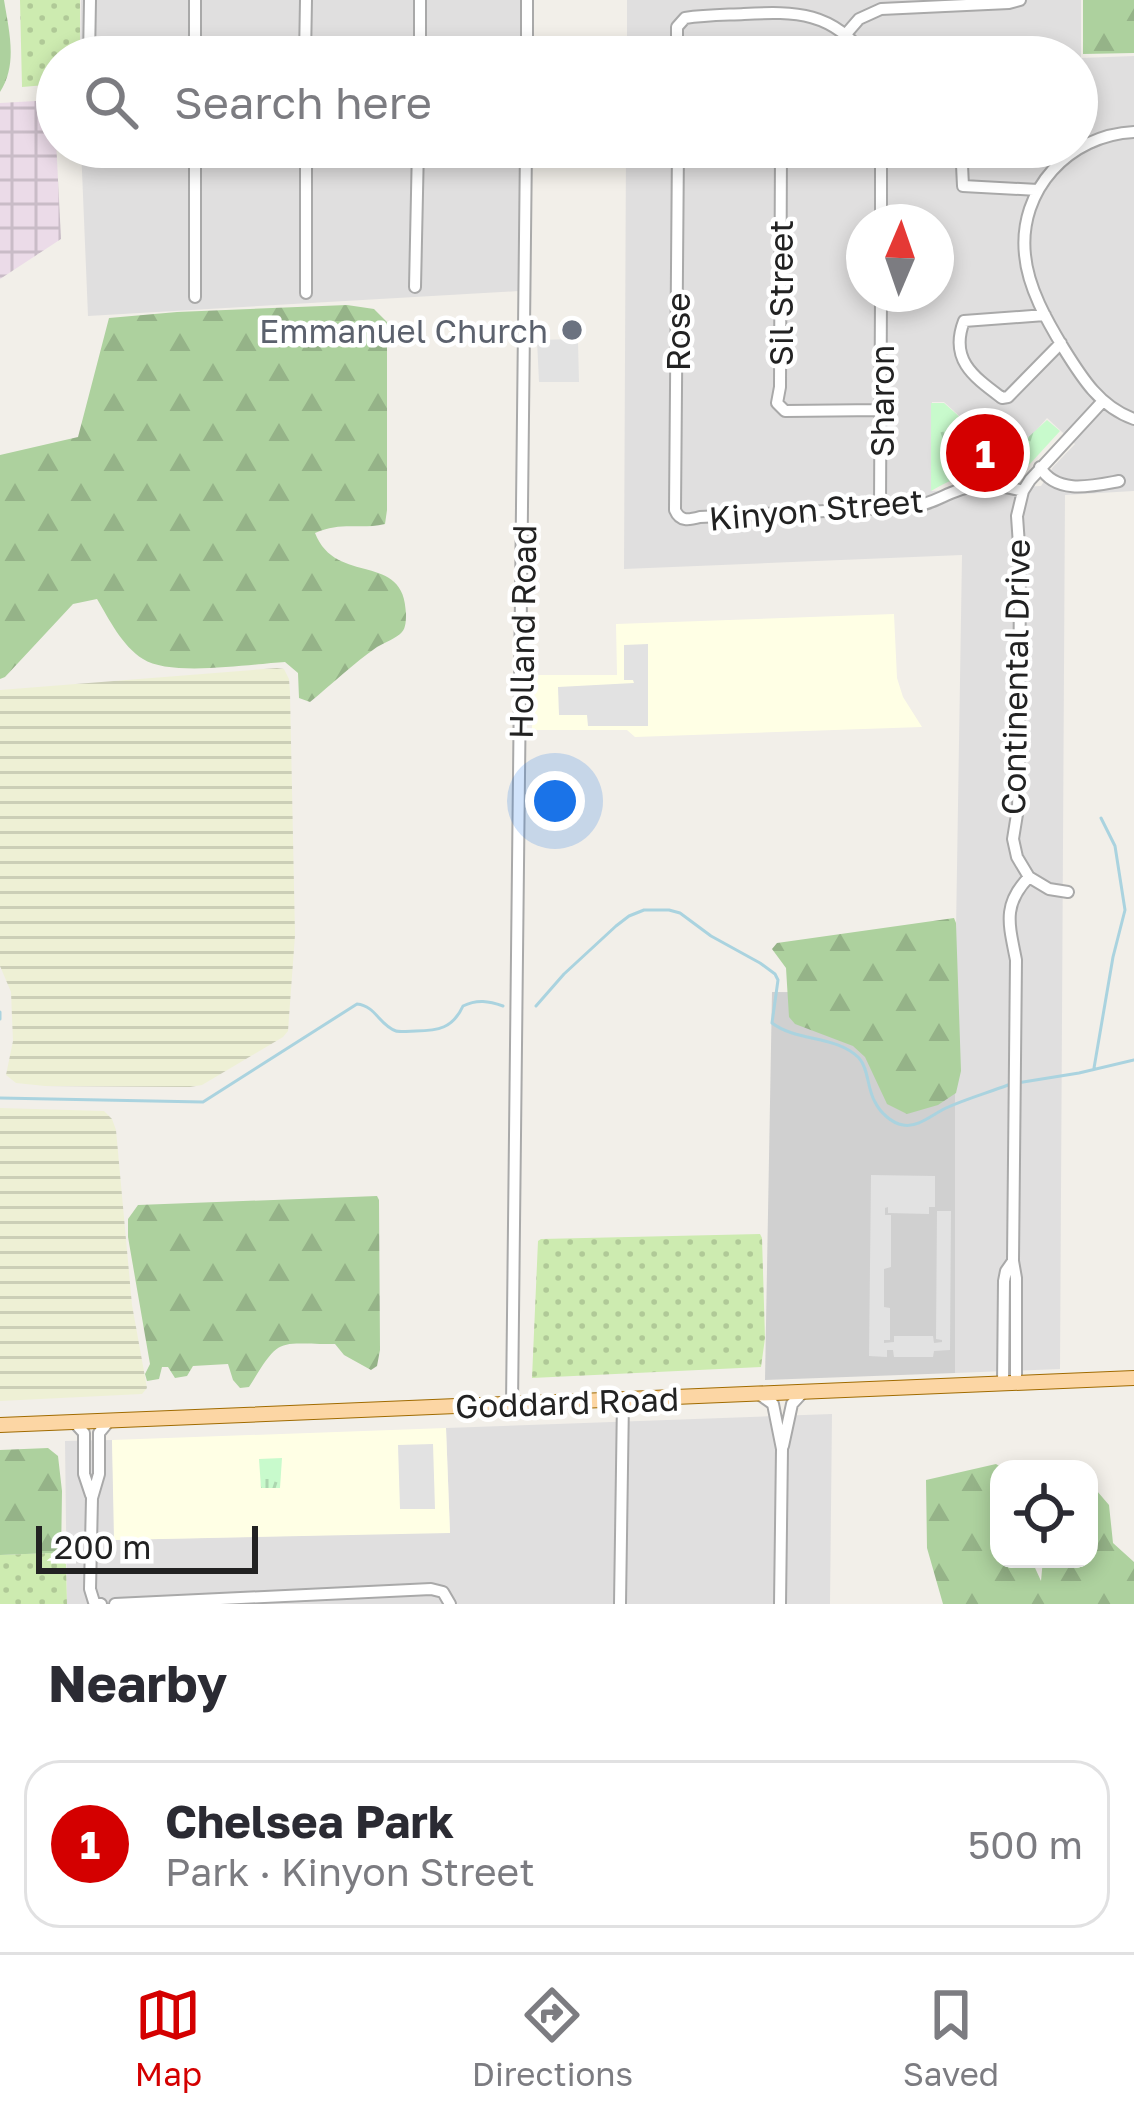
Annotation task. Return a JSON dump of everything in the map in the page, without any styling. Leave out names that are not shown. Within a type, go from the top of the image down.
[{"type":"main road","name":"Goddard Road","points":[[0,1425],[1134,1378]]},
{"type":"street","points":[[89,36],[90,0]]},
{"type":"street","points":[[195,0],[195,36]]},
{"type":"street","points":[[305,0],[305,36]]},
{"type":"street","points":[[420,0],[420,36]]},
{"type":"street","points":[[527,0],[527,36]]},
{"type":"street","points":[[677,36],[677,27],[686,18],[809,15],[846,34],[859,20],[881,9],[1020,0]]},
{"type":"street","points":[[1098,139],[1134,132]]},
{"type":"street","points":[[195,168],[195,297]]},
{"type":"street","points":[[306,168],[306,293]]},
{"type":"street","points":[[415,287],[418,168]]},
{"type":"street","name":"Holland Road","points":[[512,1405],[526,168]]},
{"type":"street","name":"Rose","points":[[678,168],[678,516]]},
{"type":"street","name":"Sil Street","points":[[782,168],[777,404],[785,411],[880,410]]},
{"type":"street","points":[[881,168],[881,204]]},
{"type":"street","points":[[962,168],[963,186],[1038,190]]},
{"type":"street","points":[[1055,168],[1038,190],[1025,229],[1032,281],[1045,315],[1085,381],[1114,410],[1134,419]]},
{"type":"street","name":"Sharon","points":[[880,508],[881,312]]},
{"type":"street","points":[[1045,315],[964,321],[960,332],[964,366],[1008,398],[1060,343]]},
{"type":"street","name":"Continental Drive","points":[[1029,877],[1013,839],[1019,745],[1017,516],[1023,491],[1040,467],[1103,400]]},
{"type":"street","points":[[1040,467],[1056,484],[1084,488],[1120,481]]},
{"type":"street","name":"Kinyon Street","points":[[678,516],[688,520],[920,506],[977,485],[1023,491]]},
{"type":"street","points":[[1010,1383],[1016,1278],[1016,960],[1009,913],[1014,895],[1029,877],[1049,889],[1068,892]]},
{"type":"street","points":[[780,1604],[782,1449],[792,1404],[803,1392]]},
{"type":"street","points":[[759,1394],[772,1405],[782,1449]]},
{"type":"street","points":[[620,1604],[623,1400]]},
{"type":"street","points":[[98,1603],[90,1589],[92,1498],[99,1474],[99,1432],[110,1421]]},
{"type":"street","points":[[74,1422],[83,1433],[84,1474],[92,1498]]},
{"type":"street","points":[[115,1604],[315,1599],[431,1589],[442,1592],[450,1604]]},
{"type":"shaded area","points":[[81,0],[521,0],[521,36],[80,36]]},
{"type":"shaded area","points":[[627,0],[1081,0],[1081,36],[627,36]]},
{"type":"shaded area","points":[[1134,56],[1134,491],[1065,495],[1060,1369],[955,1373],[962,555],[624,569],[626,168],[1098,168],[1098,57]],"holes":[[[932,402],[944,402],[989,443],[1028,440],[1047,418],[1075,444],[1041,486],[931,491]]]},
{"type":"shaded area","points":[[36,101],[36,168],[57,168],[61,239],[0,279],[0,103]]},
{"type":"shaded area","points":[[82,168],[520,168],[519,291],[88,316]]},
{"type":"shaded area","points":[[537,340],[578,342],[579,382],[539,382]]},
{"type":"shaded area","points":[[894,614],[897,678],[922,727],[635,737],[627,730],[532,730],[533,675],[617,675],[616,624]]},
{"type":"shaded area","points":[[648,644],[648,726],[588,726],[587,715],[559,715],[558,687],[634,683],[624,680],[624,645]]},
{"type":"shaded area","points":[[284,669],[290,692],[295,935],[288,1031],[202,1085],[16,1083],[6,1075],[13,1041],[11,992],[0,966],[0,690]]},
{"type":"shaded area","points":[[772,992],[955,993],[955,1373],[765,1380]]},
{"type":"shaded area","points":[[0,1108],[104,1111],[112,1119],[132,1305],[147,1388],[142,1394],[0,1401]]},
{"type":"shaded area","points":[[871,1175],[935,1176],[935,1207],[929,1207],[929,1214],[888,1213],[885,1208],[885,1215],[891,1215],[891,1267],[884,1269],[890,1340],[884,1343],[894,1342],[894,1336],[933,1336],[934,1343],[942,1342],[936,1339],[937,1211],[951,1211],[950,1350],[934,1351],[933,1357],[894,1357],[893,1350],[887,1350],[887,1357],[869,1356]]},
{"type":"shaded area","points":[[832,1414],[830,1604],[67,1604],[65,1441],[112,1440],[115,1540],[450,1532],[446,1428]]},
{"type":"shaded area","points":[[446,1428],[450,1533],[114,1540],[112,1440]]},
{"type":"shaded area","points":[[433,1444],[435,1509],[400,1509],[398,1445]]},
{"type":"green space","points":[[0,0],[4,0],[11,47],[0,92]]},
{"type":"green space","points":[[20,0],[80,0],[80,36],[36,36],[36,86],[22,87]]},
{"type":"green space","points":[[1083,0],[1134,0],[1134,53],[1098,54],[1098,36],[1083,36]]},
{"type":"green space","points":[[347,305],[374,309],[387,322],[387,510],[385,524],[315,533],[338,559],[394,582],[403,594],[402,632],[368,653],[310,702],[299,698],[298,673],[285,662],[191,668],[143,659],[122,640],[97,599],[73,604],[0,679],[0,455],[78,437],[109,318]]},
{"type":"green space","points":[[931,403],[944,403],[989,443],[1023,442],[1047,420],[1060,431],[1018,477],[973,474],[931,491]]},
{"type":"green space","points":[[954,918],[961,1071],[956,1093],[938,1105],[907,1114],[887,1104],[865,1057],[853,1046],[795,1024],[789,1017],[786,968],[772,949],[777,943]]},
{"type":"green space","points":[[377,1196],[377,1366],[371,1370],[344,1355],[335,1344],[290,1344],[268,1358],[249,1387],[240,1388],[228,1364],[193,1366],[187,1376],[175,1378],[168,1367],[162,1367],[159,1379],[147,1381],[150,1364],[128,1237],[128,1219],[138,1205]]},
{"type":"green space","points":[[760,1234],[765,1338],[761,1367],[532,1378],[541,1239]]},
{"type":"green space","points":[[48,1448],[58,1456],[61,1558],[51,1553],[0,1555],[0,1450]]},
{"type":"green space","points":[[282,1458],[280,1488],[261,1488],[259,1459]]},
{"type":"green space","points":[[990,1465],[990,1568],[1035,1568],[1041,1581],[1042,1568],[1098,1568],[1098,1492],[1109,1505],[1113,1543],[1134,1562],[1134,1604],[943,1604],[927,1548],[926,1480]]},
{"type":"green space","points":[[51,1553],[66,1564],[67,1604],[0,1604],[0,1555]]},
{"type":"waterway","points":[[1094,1068],[1125,910],[1115,846],[1101,818]]},
{"type":"waterway","points":[[536,1006],[629,916],[644,910],[669,910],[775,974],[772,1023],[839,1046],[859,1058],[875,1102],[894,1122],[914,1124],[1008,1085]]},
{"type":"waterway","points":[[0,1098],[203,1102],[357,1004],[400,1031],[444,1027],[473,1002],[503,1006]]},
{"type":"waterway","points":[[0,1012],[0,1019]]},
{"type":"waterway","points":[[1017,1083],[1134,1060]]},
{"type":"place","name":"Emmanuel Church","points":[[572,330]]},
{"type":"place","name":"Chelsea Park","points":[[985,453]]}]
